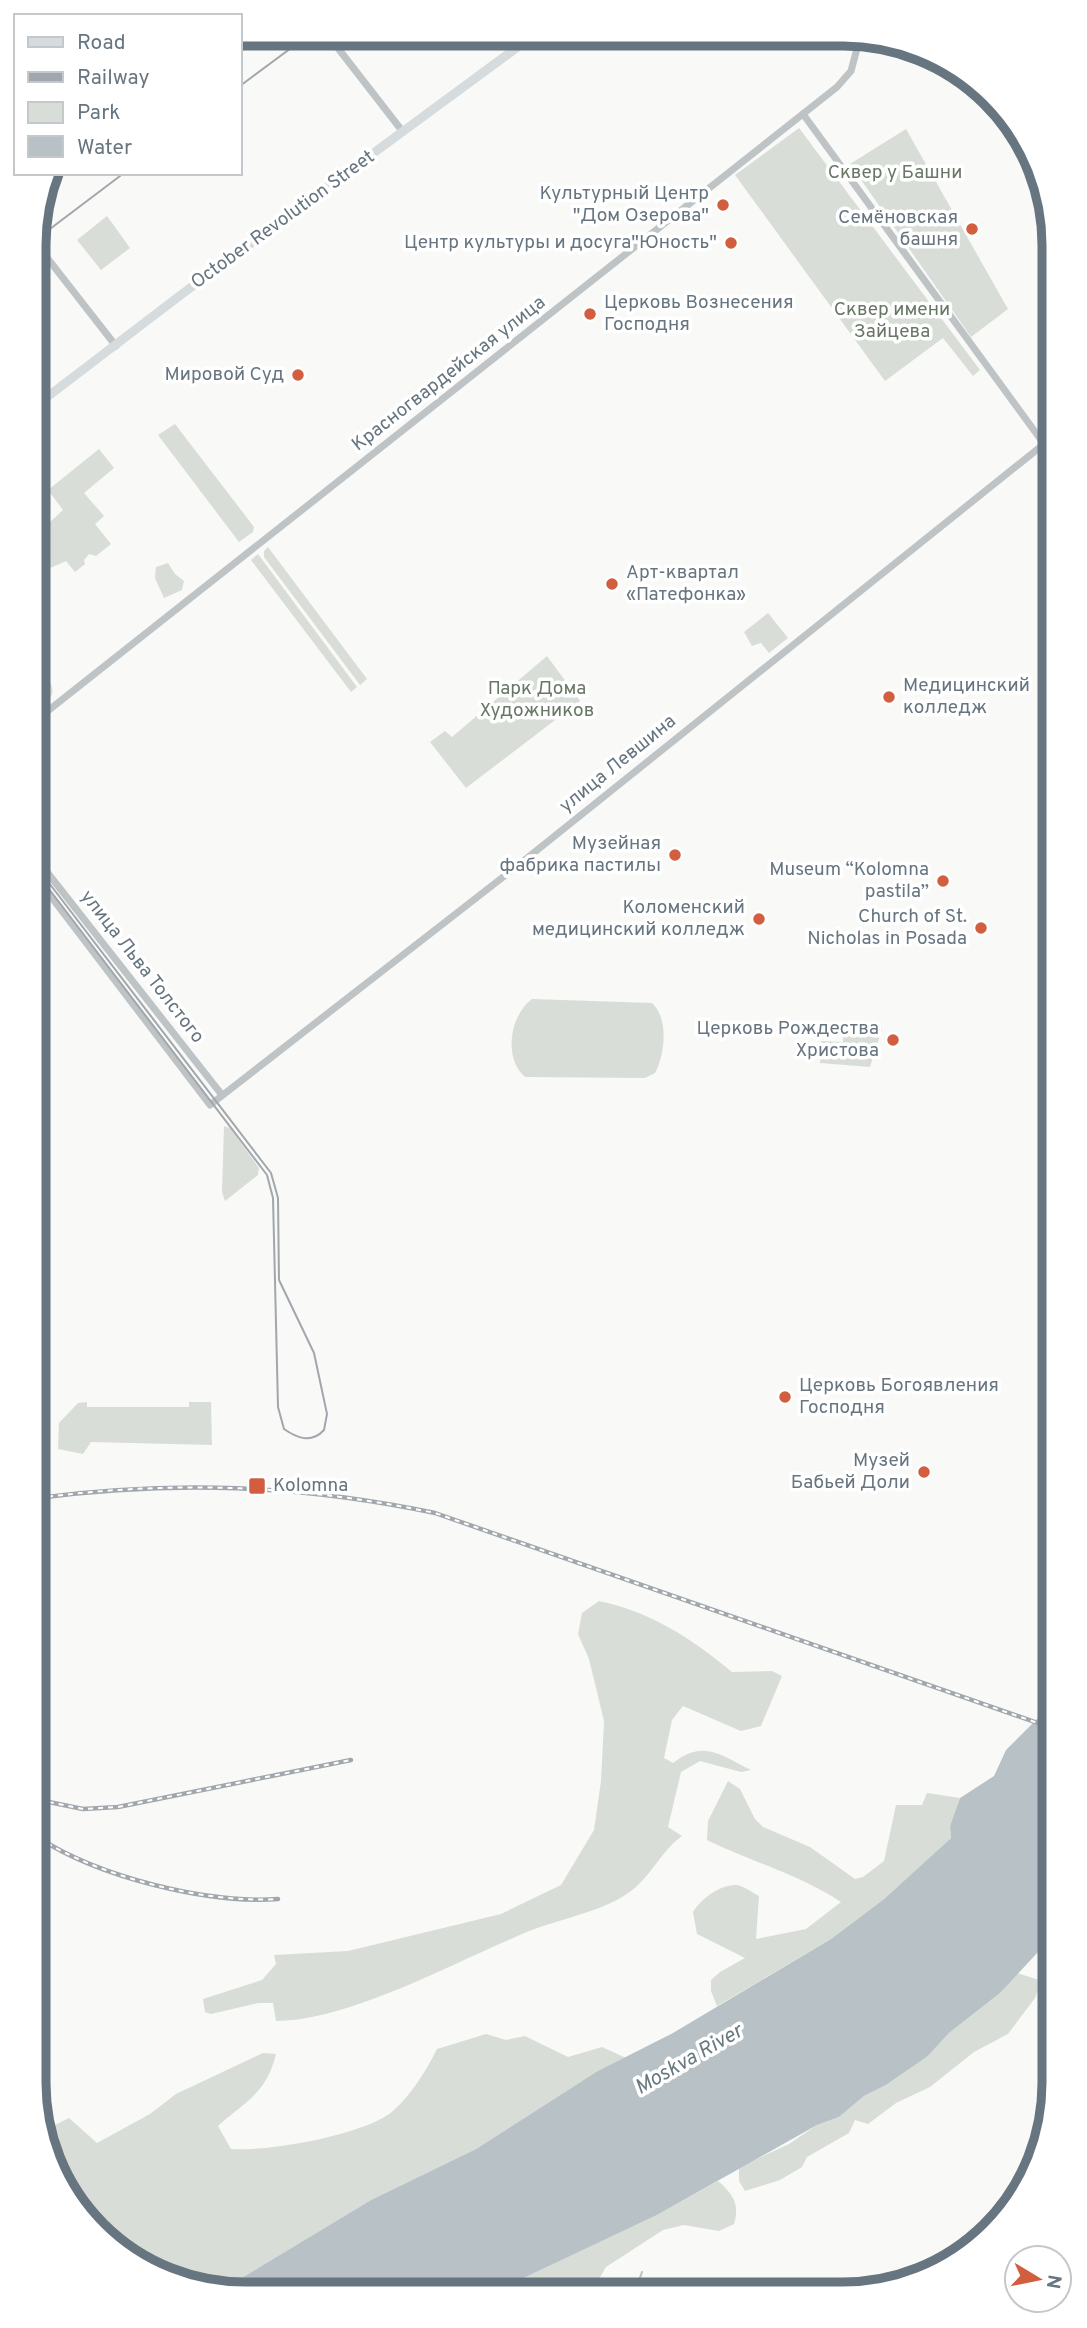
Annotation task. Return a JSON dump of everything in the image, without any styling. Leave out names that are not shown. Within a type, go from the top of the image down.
[{"type":"main road","name":"October Revolution Street","points":[[46,398],[519,46]]},
{"type":"street","points":[[336,46],[402,132]]},
{"type":"street","name":"Красногвардейская улица","points":[[46,713],[837,87],[851,71],[857,47]]},
{"type":"street","name":"улица Левшина","points":[[803,114],[1042,441]]},
{"type":"street","points":[[46,256],[116,346]]},
{"type":"street","name":"улица Левшина","points":[[210,1105],[516,867],[831,611],[1042,446]]},
{"type":"street","name":"улица Льва Толстого","points":[[46,871],[222,1095]]},
{"type":"street","name":"улица Льва Толстого","points":[[46,890],[210,1105]]},
{"type":"green space","name":"Сквер имени Зайцева","points":[[799,128],[980,370],[973,376],[943,338],[885,381],[735,175]]},
{"type":"green space","name":"Сквер у Башни","points":[[906,129],[1008,309],[971,337],[850,164]]},
{"type":"green space","points":[[107,216],[130,248],[101,270],[77,240]]},
{"type":"green space","points":[[175,424],[254,527],[253,532],[239,542],[158,435]]},
{"type":"green space","points":[[99,449],[114,468],[84,493],[104,516],[95,524],[111,544],[96,556],[89,554],[84,560],[85,564],[75,572],[66,561],[48,569],[46,566],[46,526],[63,510],[48,490]]},
{"type":"green space","points":[[268,547],[367,679],[360,685],[264,557],[264,551]]},
{"type":"green space","points":[[258,554],[357,687],[351,692],[251,560]]},
{"type":"green space","points":[[168,563],[184,581],[182,590],[164,598],[155,578],[156,567]]},
{"type":"green space","points":[[768,613],[788,638],[769,653],[761,643],[752,646],[744,632]]},
{"type":"green space","name":"Парк Дома Художников","points":[[547,656],[580,701],[466,788],[430,742],[445,731],[452,737]]},
{"type":"green space","points":[[46,675],[52,688],[46,704]]},
{"type":"green space","points":[[532,999],[652,1003],[661,1018],[664,1037],[655,1073],[645,1078],[525,1077],[514,1059],[512,1037],[519,1015]]},
{"type":"green space","points":[[843,1023],[882,1029],[870,1067],[820,1063],[821,1041],[843,1042]]},
{"type":"green space","points":[[224,1126],[230,1128],[259,1168],[258,1175],[225,1201],[222,1192]]},
{"type":"green space","points":[[87,1402],[87,1407],[189,1407],[189,1402],[211,1402],[212,1445],[91,1442],[83,1454],[58,1449],[59,1423],[78,1403]]},
{"type":"green space","points":[[599,1601],[636,1612],[670,1628],[732,1672],[772,1671],[782,1676],[761,1726],[741,1731],[683,1706],[672,1720],[664,1758],[673,1763],[694,1752],[712,1752],[751,1770],[741,1772],[700,1761],[681,1772],[668,1827],[682,1836],[638,1885],[609,1904],[532,1930],[405,1986],[338,2011],[276,2021],[273,2003],[258,2003],[211,2014],[205,2012],[203,1999],[262,1980],[276,1964],[274,1955],[348,1951],[501,1914],[561,1885],[594,1830],[601,1781],[604,1721],[589,1659],[578,1634],[582,1613]]},
{"type":"green space","points":[[728,1781],[740,1789],[755,1819],[763,1827],[810,1847],[855,1879],[863,1877],[884,1861],[896,1805],[922,1805],[927,1793],[960,1798],[950,1826],[951,1838],[884,1899],[831,1939],[717,2006],[711,1991],[711,1980],[745,1958],[697,1934],[693,1912],[706,1897],[731,1885],[745,1888],[759,1896],[756,1939],[806,1929],[841,1902],[793,1876],[707,1840],[708,1821]]},
{"type":"green space","points":[[1017,1973],[1041,1981],[1035,1998],[1008,2034],[974,2052],[930,2087],[896,2103],[868,2124],[855,2120],[849,2133],[807,2157],[802,2167],[780,2180],[745,2191],[739,2181],[739,2167],[789,2144],[817,2125],[839,2117],[864,2096],[886,2085],[928,2056],[949,2033],[1000,1993]]},
{"type":"green space","points":[[486,2034],[506,2040],[525,2036],[568,2057],[602,2047],[626,2058],[596,2072],[476,2149],[371,2200],[236,2282],[206,2279],[181,2272],[134,2249],[113,2233],[87,2205],[72,2183],[52,2135],[51,2127],[69,2118],[97,2143],[150,2114],[176,2094],[263,2053],[276,2054],[261,2088],[218,2126],[231,2149],[268,2148],[315,2140],[361,2127],[393,2111],[406,2098],[437,2049]]},
{"type":"green space","points":[[718,2181],[728,2190],[736,2205],[734,2224],[719,2231],[684,2225],[663,2230],[606,2267],[599,2279],[592,2282],[515,2282],[657,2215]]},
{"type":"water","name":"Moskva River","points":[[1041,1715],[1041,1949],[1000,1993],[949,2033],[928,2056],[886,2085],[864,2096],[839,2117],[817,2125],[657,2215],[515,2282],[236,2282],[371,2200],[476,2149],[596,2072],[673,2033],[831,1939],[884,1899],[951,1838],[950,1826],[960,1798],[994,1776],[1006,1750]]},
{"type":"waterway","points":[[638,2282],[642,2272]]},
{"type":"tram line","points":[[242,85],[294,46]]},
{"type":"tram line","points":[[46,232],[121,175]]},
{"type":"tram line","points":[[46,879],[271,1173],[278,1198],[279,1280],[314,1353],[327,1414],[324,1430],[314,1437],[299,1437],[284,1429],[278,1407],[273,1198],[267,1175],[46,885]]},
{"type":"railway","points":[[46,1497],[139,1489],[237,1488],[336,1496],[435,1513],[1041,1724]]},
{"type":"railway","points":[[46,1801],[83,1809],[118,1807],[351,1760]]},
{"type":"railway","points":[[46,1842],[92,1865],[154,1885],[219,1897],[278,1899]]},
{"type":"place","name":"Культурный Центр \"Дом Озерова\"","points":[[723,205]]},
{"type":"place","name":"Семёновская башня","points":[[972,229]]},
{"type":"place","name":"Центр культуры и досуга\"Юность\"","points":[[731,243]]},
{"type":"place","name":"Церковь Вознесения Господня","points":[[590,314]]},
{"type":"place","name":"Мировой Суд","points":[[298,375]]},
{"type":"place","name":"Арт-квартал «Патефонка»","points":[[612,584]]},
{"type":"place","name":"Медицинский колледж","points":[[889,697]]},
{"type":"place","name":"Музейная фабрика пастилы","points":[[675,855]]},
{"type":"place","name":"Museum “Kolomna pastila”","points":[[943,881]]},
{"type":"place","name":"Коломенский медицинский колледж","points":[[759,919]]},
{"type":"place","name":"Church of St. Nicholas in Posada","points":[[981,928]]},
{"type":"place","name":"Церковь Рождества Христова","points":[[893,1040]]},
{"type":"place","name":"Церковь Богоявления Господня","points":[[785,1397]]},
{"type":"place","name":"Музей Бабьей Доли","points":[[924,1472]]},
{"type":"place","name":"Kolomna","points":[[257,1486]]}]
